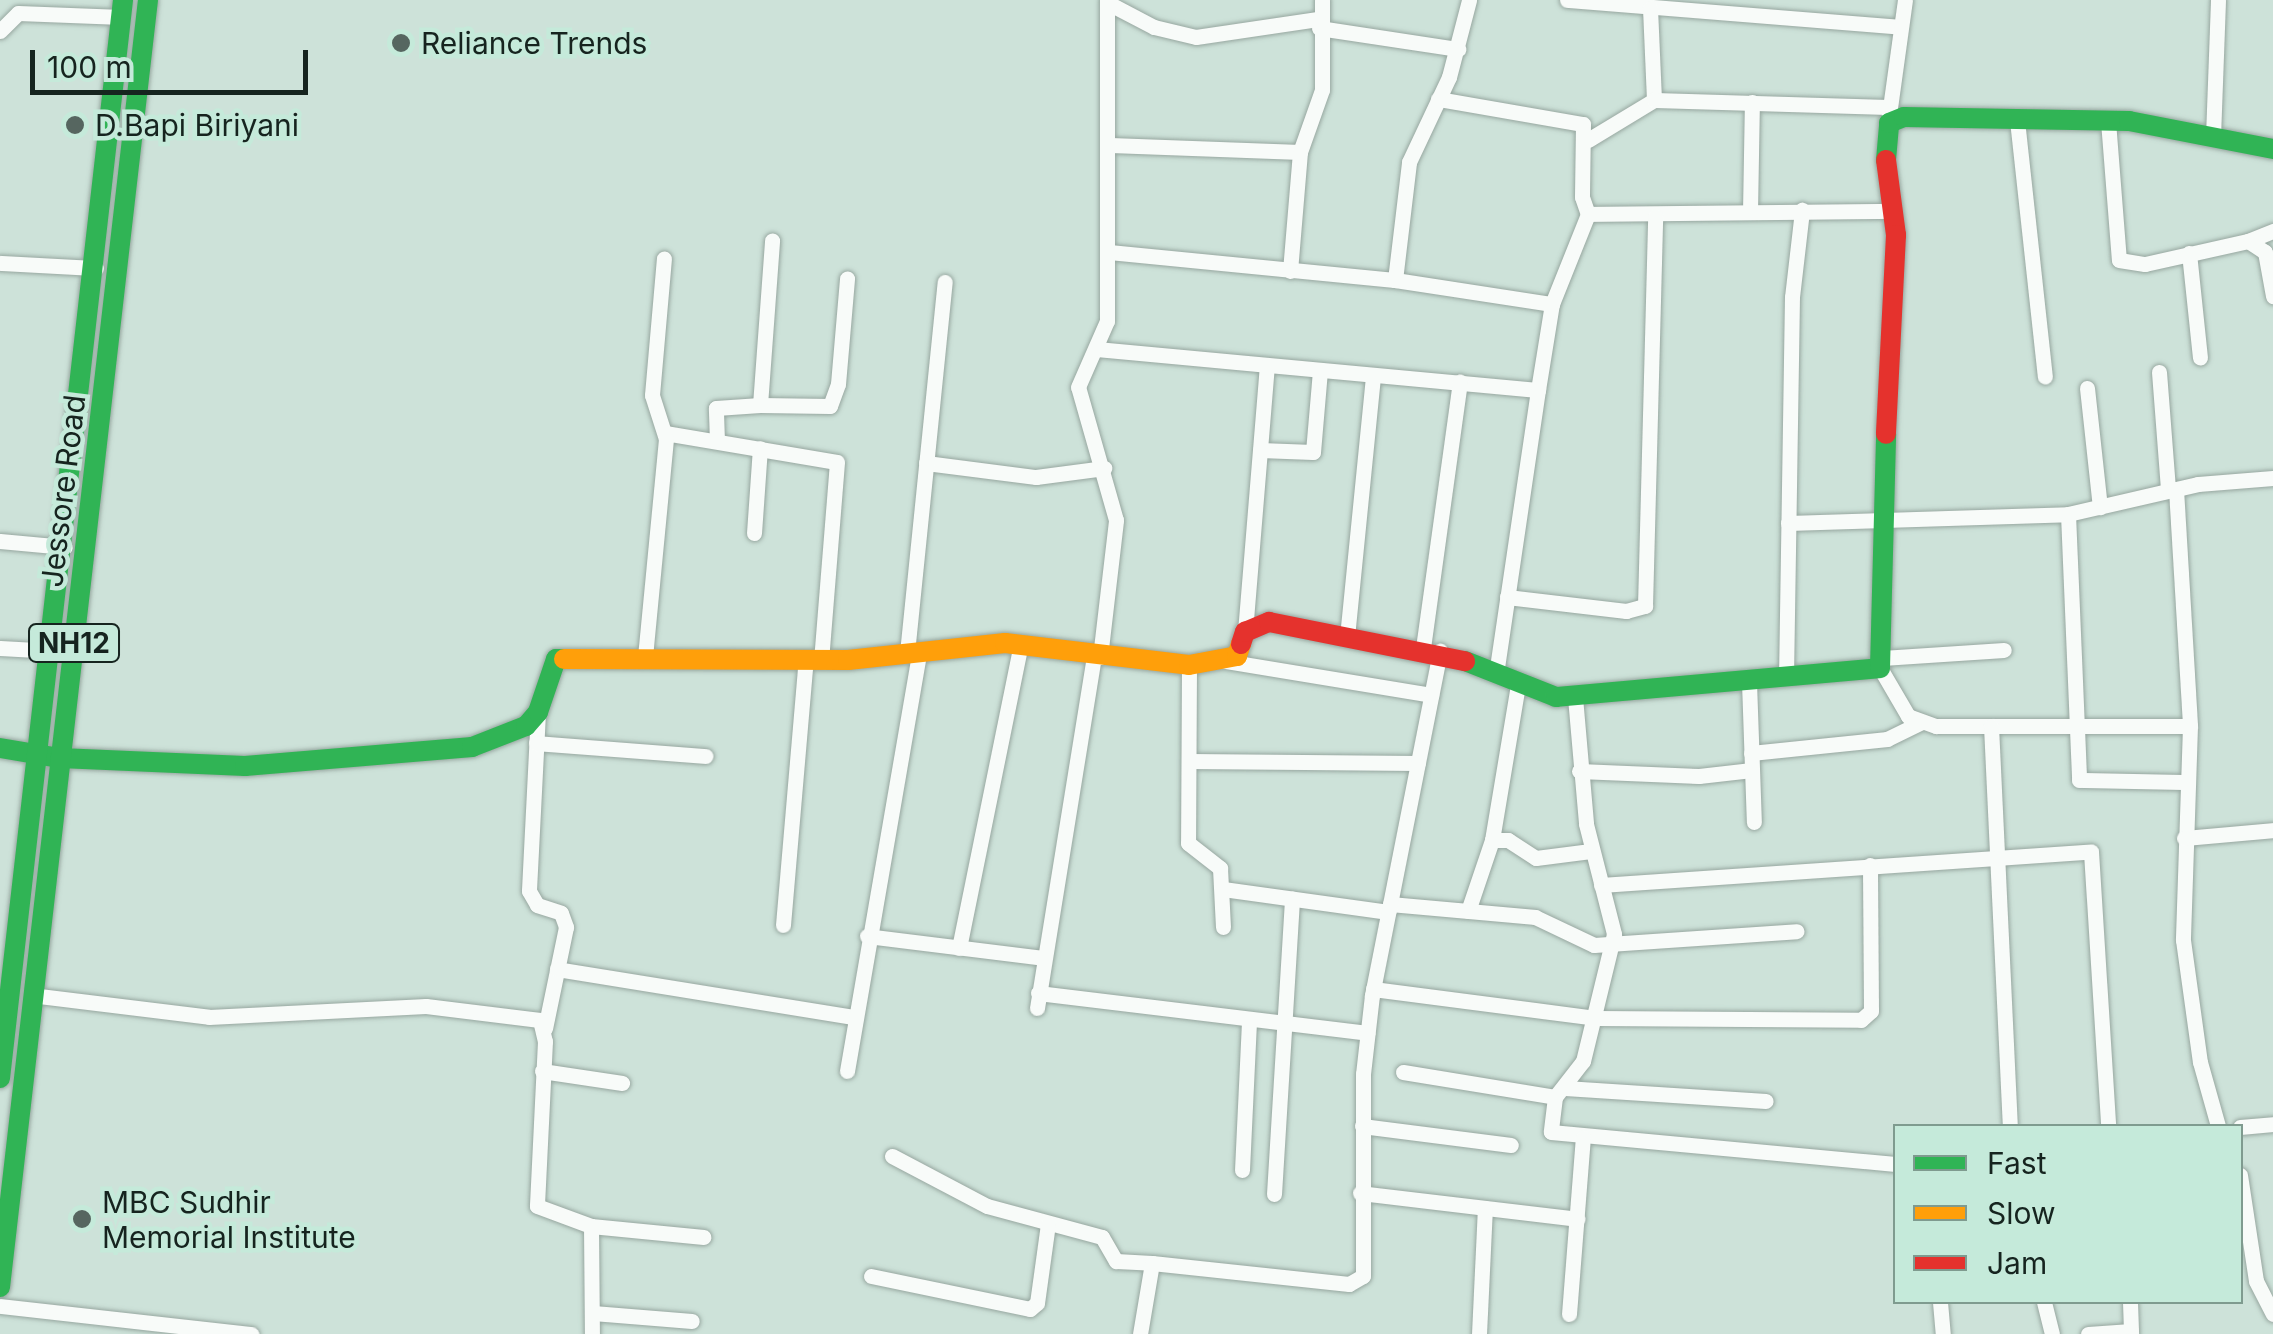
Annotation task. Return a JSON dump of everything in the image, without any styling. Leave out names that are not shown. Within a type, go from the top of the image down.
[{"type":"main road","name":"Jessore Road","points":[[0,1078],[50,757],[148,0]]},
{"type":"main road","name":"Jessore Road","points":[[0,1286],[31,995],[50,757],[54,650],[122,9]]},
{"type":"main road","points":[[0,748],[50,757],[245,766],[472,746],[506,738],[538,712],[556,658],[814,659],[1021,644],[1189,666],[1226,662],[1236,656],[1244,632],[1269,622],[1431,649],[1518,684],[1574,697],[1786,678],[1882,663],[1881,524],[1894,211],[1885,165],[1889,115],[2176,125],[2213,138],[2273,149]]},
{"type":"street","points":[[1290,271],[1300,152],[1322,90],[1318,23],[1322,0]]},
{"type":"street","points":[[1396,280],[1409,162],[1458,49],[1470,0]]},
{"type":"street","points":[[1567,0],[1650,8],[1729,8],[1900,27]]},
{"type":"street","points":[[1588,140],[1654,100],[1752,102],[1889,115],[1905,0]]},
{"type":"street","points":[[2213,138],[2218,0]]},
{"type":"street","points":[[1107,1],[1154,27],[1196,36],[1318,23],[1458,49]]},
{"type":"street","points":[[1107,1],[1112,145],[1107,321],[1078,387],[1116,520],[1097,656],[1037,1001],[1368,1034]]},
{"type":"street","points":[[0,31],[15,7],[122,9]]},
{"type":"street","points":[[1650,8],[1654,100]]},
{"type":"street","points":[[1438,100],[1574,120],[1588,140],[1582,197],[1588,214],[1552,304],[1496,674]]},
{"type":"street","points":[[1750,212],[1752,102]]},
{"type":"street","points":[[2016,120],[2044,376]]},
{"type":"street","points":[[2108,121],[2119,260],[2146,264],[2248,241],[2273,231]]},
{"type":"street","points":[[1112,145],[1300,152]]},
{"type":"street","points":[[1786,678],[1792,297],[1802,210]]},
{"type":"street","points":[[1588,214],[1894,211]]},
{"type":"street","points":[[1508,597],[1626,610],[1645,606],[1655,216]]},
{"type":"street","points":[[760,405],[772,240]]},
{"type":"street","points":[[2248,241],[2265,252],[2273,296]]},
{"type":"street","points":[[1109,252],[1396,280],[1552,304]]},
{"type":"street","points":[[2189,254],[2200,357]]},
{"type":"street","points":[[646,657],[665,433],[652,378],[664,259]]},
{"type":"street","points":[[0,262],[96,268]]},
{"type":"street","points":[[718,441],[716,408],[830,406],[838,384],[847,278]]},
{"type":"street","points":[[846,1071],[912,653],[945,282]]},
{"type":"street","points":[[1096,349],[1538,390]]},
{"type":"street","points":[[1244,632],[1267,366]]},
{"type":"street","points":[[1260,450],[1314,452],[1320,370]]},
{"type":"street","points":[[2159,372],[2190,726],[2184,838],[2185,969],[2218,1124]]},
{"type":"street","points":[[1347,637],[1373,375]]},
{"type":"street","points":[[892,1156],[987,1206],[1102,1237],[1116,1261],[1349,1284],[1363,1276],[1360,1193],[1368,1034],[1373,989],[1431,695],[1431,649],[1460,382]]},
{"type":"street","points":[[2086,388],[2100,507]]},
{"type":"street","points":[[665,433],[832,459],[839,467],[783,925]]},
{"type":"street","points":[[754,533],[760,448]]},
{"type":"street","points":[[926,463],[1036,477],[1104,468]]},
{"type":"street","points":[[1788,523],[1881,524],[2068,514],[2172,489],[2273,478]]},
{"type":"street","points":[[2068,514],[2074,724],[2080,780],[2188,782]]},
{"type":"street","points":[[0,541],[65,547]]},
{"type":"street","points":[[959,948],[1021,644]]},
{"type":"street","points":[[0,648],[54,650]]},
{"type":"street","points":[[1920,723],[1900,706],[1882,663],[2004,650]]},
{"type":"street","points":[[1226,662],[1431,695]]},
{"type":"street","points":[[1189,666],[1188,842],[1220,868],[1223,928]]},
{"type":"street","points":[[1749,682],[1754,822]]},
{"type":"street","points":[[1468,911],[1492,840],[1518,684]]},
{"type":"street","points":[[1574,697],[1579,770],[1591,851],[1613,943],[1578,1074],[1560,1092],[1551,1132],[1893,1164]]},
{"type":"street","points":[[538,712],[529,891],[538,905],[565,918],[545,1028],[536,1206],[591,1226],[703,1237]]},
{"type":"street","points":[[1579,770],[1699,776],[1752,762],[1887,739],[1920,723],[2190,726]]},
{"type":"street","points":[[1990,726],[2010,1124]]},
{"type":"street","points":[[536,743],[706,756]]},
{"type":"street","points":[[1189,761],[1418,764]]},
{"type":"street","points":[[2184,838],[2273,830]]},
{"type":"street","points":[[1492,840],[1508,840],[1536,858],[1591,851]]},
{"type":"street","points":[[1601,885],[1996,855],[2091,852],[2108,1124]]},
{"type":"street","points":[[1373,989],[1595,1018],[1728,1024],[1867,1017],[1870,865]]},
{"type":"street","points":[[1223,889],[1389,908],[1535,917],[1584,942],[1797,932]]},
{"type":"street","points":[[1274,1194],[1292,899]]},
{"type":"street","points":[[868,936],[1044,958]]},
{"type":"street","points":[[557,969],[852,1017]]},
{"type":"street","points":[[31,995],[209,1017],[426,1006],[534,1017],[545,1028]]},
{"type":"street","points":[[1242,1170],[1250,1022]]},
{"type":"street","points":[[542,1071],[622,1083]]},
{"type":"street","points":[[1403,1072],[1560,1092],[1766,1101]]},
{"type":"street","points":[[2243,1127],[2273,1124]]},
{"type":"street","points":[[1362,1126],[1511,1146]]},
{"type":"street","points":[[1569,1314],[1584,1138]]},
{"type":"street","points":[[2243,1191],[2260,1296],[2273,1314]]},
{"type":"street","points":[[1360,1193],[1577,1219]]},
{"type":"street","points":[[1478,1334],[1485,1208]]},
{"type":"street","points":[[872,1276],[1030,1310],[1037,1304],[1048,1224]]},
{"type":"street","points":[[591,1226],[592,1334]]},
{"type":"street","points":[[2254,1248],[2273,1246]]},
{"type":"street","points":[[1140,1334],[1152,1264]]},
{"type":"street","points":[[1940,1304],[1942,1334]]},
{"type":"street","points":[[2044,1304],[2052,1334]]},
{"type":"street","points":[[2088,1334],[2131,1332],[2130,1304]]},
{"type":"street","points":[[0,1306],[251,1334]]},
{"type":"street","points":[[593,1313],[692,1321]]},
{"type":"traffic: fast","points":[[0,1078],[123,0]]},
{"type":"traffic: fast","points":[[0,1287],[148,0]]},
{"type":"traffic: fast","points":[[1886,160],[1889,123],[1904,117],[2129,121],[2273,149]]},
{"type":"traffic: fast","points":[[1465,661],[1556,697],[1880,668],[1886,434]]},
{"type":"traffic: fast","points":[[0,748],[60,758],[245,766],[472,747],[526,726],[538,712],[556,659],[564,659]]},
{"type":"traffic: slow","points":[[564,659],[848,660],[1005,643],[1189,665],[1237,656],[1241,644]]},
{"type":"traffic: jam","points":[[1886,160],[1896,235],[1886,434]]},
{"type":"traffic: jam","points":[[1241,644],[1245,632],[1269,622],[1465,661]]},
{"type":"place","name":"Reliance Trends","points":[[401,43]]},
{"type":"place","name":"D.Bapi Biriyani","points":[[75,125]]},
{"type":"place","name":"MBC Sudhir Memorial Institute","points":[[82,1219]]}]
